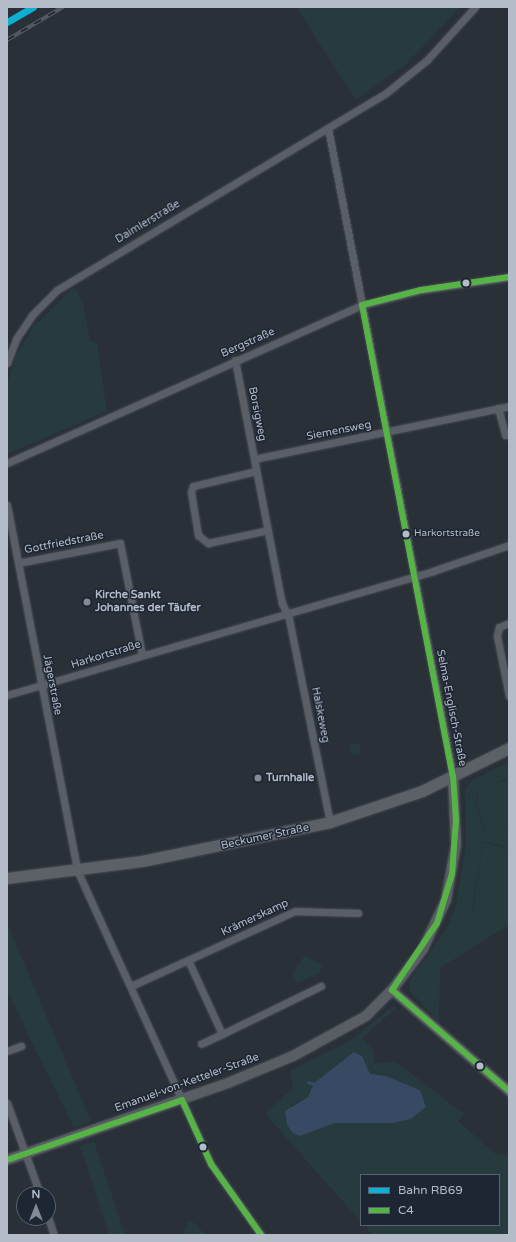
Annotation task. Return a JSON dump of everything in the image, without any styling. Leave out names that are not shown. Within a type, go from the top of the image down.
[{"type":"main road","name":"Beckumer Straße","points":[[7,878],[77,870],[195,851],[330,822],[380,807],[452,776],[509,748]]},
{"type":"main road","name":"Emanuel-von-Ketteler-Straße","points":[[7,1160],[182,1100],[242,1077],[333,1035],[366,1016],[392,990],[423,949],[446,900],[456,845],[452,776]]},
{"type":"street","name":"Daimlerstraße","points":[[7,363],[16,339],[32,315],[57,290],[386,93],[422,64],[475,7]]},
{"type":"street","name":"Selma-Englisch-Straße","points":[[328,128],[452,776]]},
{"type":"street","name":"Bergstraße","points":[[7,463],[362,305],[443,286],[509,277]]},
{"type":"street","name":"Borsigweg","points":[[236,360],[256,471],[286,612]]},
{"type":"street","name":"Siemensweg","points":[[254,459],[386,433],[394,428],[509,406]]},
{"type":"street","points":[[498,408],[505,435],[509,434]]},
{"type":"street","points":[[256,471],[193,486],[191,492],[198,535],[208,543],[268,530]]},
{"type":"street","name":"Jägerstraße","points":[[7,505],[77,870],[211,1164],[261,1235]]},
{"type":"street","name":"Gottfriedstraße","points":[[18,563],[120,543],[142,655]]},
{"type":"street","name":"Harkortstraße","points":[[7,695],[414,575],[509,545]]},
{"type":"street","name":"Halskeweg","points":[[286,612],[330,822]]},
{"type":"street","points":[[509,623],[499,627],[497,636],[509,696]]},
{"type":"street","name":"Krämerskamp","points":[[131,986],[295,911],[358,914]]},
{"type":"street","points":[[188,960],[222,1034]]},
{"type":"street","points":[[201,1044],[321,986]]},
{"type":"street","points":[[392,990],[509,1091]]},
{"type":"street","points":[[7,1051],[21,1046]]},
{"type":"street","points":[[7,1103],[37,1186]]},
{"type":"green space","points":[[296,7],[461,7],[406,64],[356,100]]},
{"type":"green space","points":[[74,287],[83,303],[90,340],[97,344],[107,411],[7,454],[7,384],[16,357],[32,328]]},
{"type":"green space","points":[[353,743],[357,743],[361,749],[357,755],[353,755],[349,751],[349,747]]},
{"type":"green space","points":[[509,762],[509,778],[479,788],[475,802],[483,827],[509,832],[509,848],[483,841],[473,910],[483,842],[509,849],[509,925],[440,968],[439,1022],[410,991],[409,981],[447,928],[456,905],[466,844],[465,791],[471,781]]},
{"type":"green space","points":[[509,779],[509,832],[484,827],[476,803],[479,788]]},
{"type":"green space","points":[[7,923],[91,1121],[74,1128],[7,991]]},
{"type":"green space","points":[[305,955],[323,966],[318,974],[296,983],[292,974]]},
{"type":"green space","points":[[393,1006],[396,1008],[362,1038],[374,1051],[374,1063],[396,1062],[464,1114],[458,1121],[497,1155],[509,1155],[509,1235],[372,1235],[365,1226],[500,1226],[500,1174],[360,1174],[360,1221],[268,1117],[267,1111],[293,1088],[290,1071],[351,1040]],"holes":[[[354,1052],[362,1056],[370,1074],[386,1076],[420,1090],[426,1107],[411,1119],[335,1123],[300,1136],[291,1105],[308,1097],[314,1083]]]},
{"type":"green space","points":[[94,1141],[125,1235],[109,1235],[80,1146]]},
{"type":"green space","points":[[188,1220],[196,1224],[205,1235],[183,1235]]},
{"type":"water","points":[[354,1052],[362,1056],[370,1074],[386,1076],[420,1090],[426,1107],[411,1119],[392,1123],[335,1123],[300,1136],[293,1133],[287,1125],[285,1111],[308,1097],[314,1083]]},
{"type":"waterway","points":[[308,1082],[317,1085]]},
{"type":"railway","points":[[7,40],[63,7]]},
{"type":"rail line","name":"RB69","points":[[7,22],[33,7]]},
{"type":"transit line","name":"C4","points":[[362,305],[421,290],[509,277]]},
{"type":"transit line","name":"C4","points":[[362,305],[453,776],[456,820],[452,874],[437,923],[392,990]]},
{"type":"transit line","name":"C4","points":[[392,990],[509,1091]]},
{"type":"transit line","name":"C4","points":[[182,1100],[211,1164],[261,1235]]},
{"type":"transit line","name":"C4","points":[[7,1160],[182,1100]]},
{"type":"place","name":"Harkortstraße","points":[[406,534]]},
{"type":"place","name":"Kirche Sankt Johannes der Täufer","points":[[87,602]]},
{"type":"place","name":"Turnhalle","points":[[258,778]]}]
